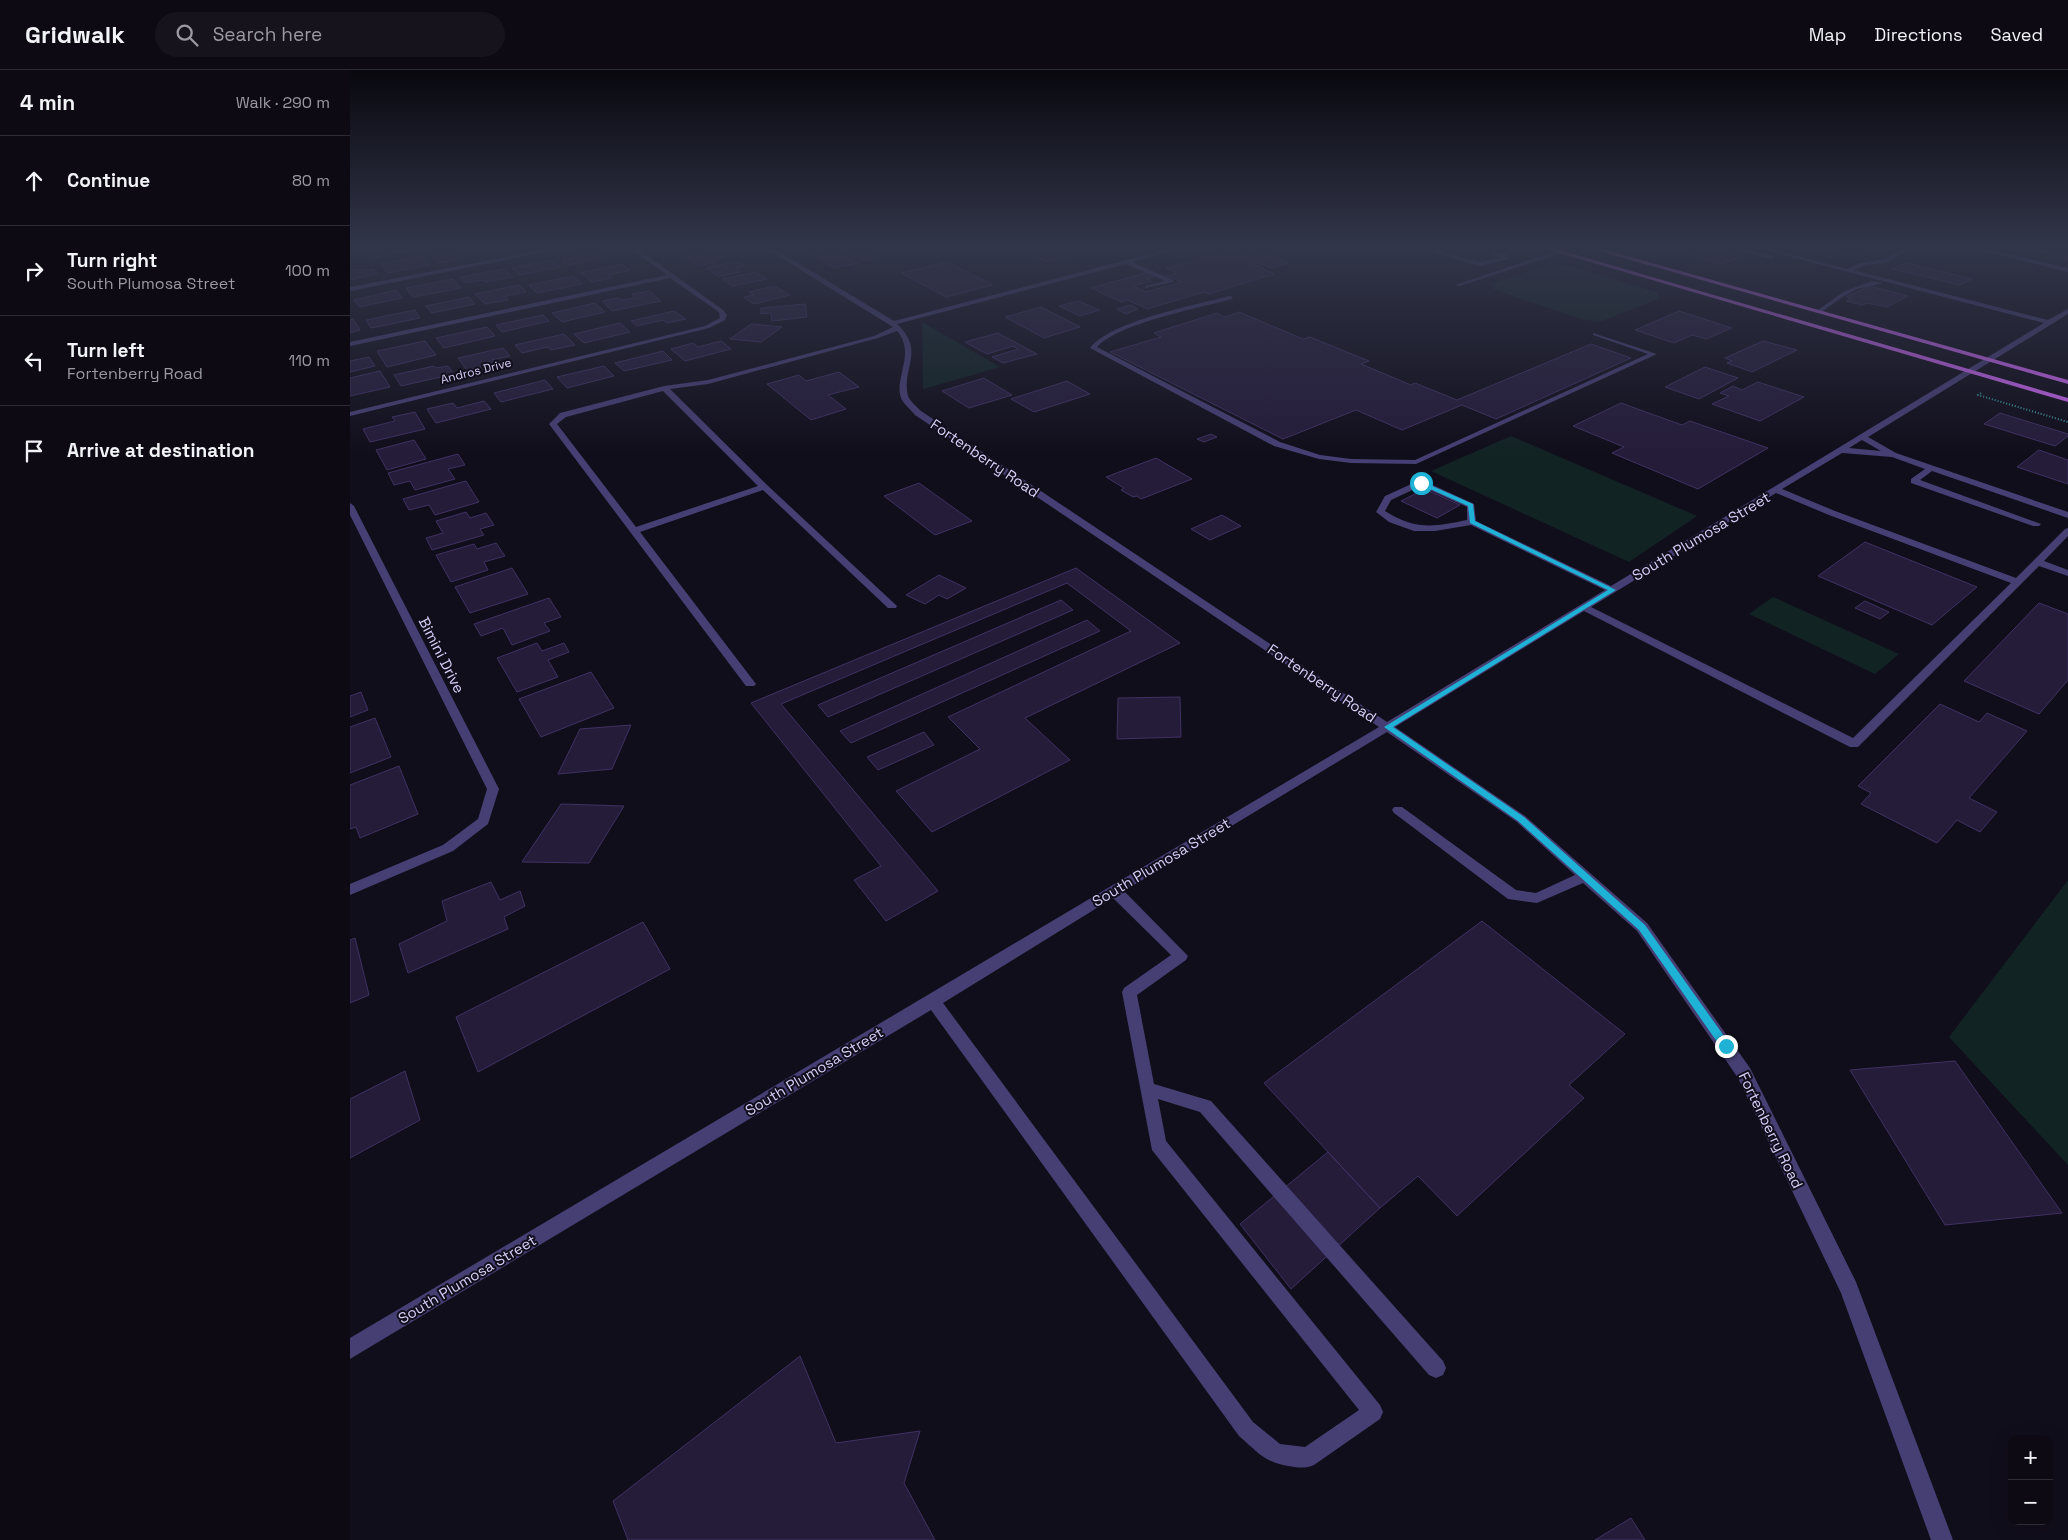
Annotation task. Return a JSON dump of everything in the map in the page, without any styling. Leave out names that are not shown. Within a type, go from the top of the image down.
[{"type":"main road","points":[[1784,318],[2068,400]]},
{"type":"main road","points":[[1838,318],[2068,382]]},
{"type":"street","points":[[350,344],[474,318]]},
{"type":"street","name":"Andros Drive","points":[[350,414],[707,327],[723,318]]},
{"type":"street","points":[[882,318],[896,326]]},
{"type":"street","points":[[750,684],[553,424],[563,415],[664,388],[708,382],[876,337],[896,326],[926,318]]},
{"type":"street","points":[[1162,318],[1119,330],[1098,341],[1093,348],[1277,444],[1319,457],[1351,461],[1416,462],[1654,354],[1595,334]]},
{"type":"street","points":[[2030,318],[2047,322]]},
{"type":"street","name":"South Plumosa Street","points":[[350,1349],[1388,727],[1971,372],[2055,318]]},
{"type":"street","name":"Fortenberry Road","points":[[896,326],[904,334],[909,351],[904,388],[905,398],[918,413],[1388,727],[1521,819],[1642,927],[1744,1073],[1850,1289],[1942,1540]]},
{"type":"street","points":[[664,388],[764,486],[892,606]]},
{"type":"street","points":[[1863,437],[1893,455],[2068,515]]},
{"type":"street","points":[[1841,450],[1893,455]]},
{"type":"street","points":[[1931,468],[1914,481],[2036,524]]},
{"type":"street","points":[[1472,522],[1471,506],[1421,483],[1388,498],[1380,512],[1396,523],[1420,530],[1472,522],[1613,590]]},
{"type":"street","points":[[634,531],[764,486]]},
{"type":"street","points":[[1777,490],[1832,513],[2018,582]]},
{"type":"street","name":"Bimini Drive","points":[[350,506],[493,789],[484,821],[448,848],[350,890]]},
{"type":"street","points":[[1584,607],[1854,744],[2066,535]]},
{"type":"street","points":[[2038,562],[2068,573]]},
{"type":"street","points":[[1398,810],[1513,895],[1538,898],[1585,876]]},
{"type":"street","points":[[933,1001],[1246,1429],[1276,1454],[1307,1458],[1372,1412],[1158,1144],[1129,992],[1181,956],[1114,890]]},
{"type":"street","points":[[1148,1089],[1205,1106],[1436,1368]]},
{"type":"path","points":[[1983,392],[1978,395],[2068,422]]},
{"type":"shaded area","points":[[1578,318],[1611,318],[1602,321]]},
{"type":"shaded area","points":[[922,322],[1000,367],[923,389]]},
{"type":"shaded area","points":[[1511,436],[1697,516],[1629,562],[1431,471]]},
{"type":"shaded area","points":[[1773,597],[1899,654],[1875,674],[1749,614]]},
{"type":"shaded area","points":[[2068,880],[2068,1165],[1949,1037]]},
{"type":"building","points":[[378,318],[420,318],[371,328],[366,320]]},
{"type":"building","points":[[531,318],[546,318],[549,321],[502,332],[496,325]]},
{"type":"building","points":[[557,318],[581,318],[562,322]]},
{"type":"building","points":[[646,318],[686,319],[667,323],[663,320],[637,326],[631,321]]},
{"type":"building","points":[[772,318],[802,318],[772,321]]},
{"type":"building","points":[[1006,318],[1062,318],[1080,327],[1044,338]]},
{"type":"building","points":[[1203,318],[1252,318],[1303,339],[1310,337],[1369,361],[1361,364],[1411,385],[1415,383],[1457,400],[1591,344],[1631,358],[1496,419],[1462,405],[1402,430],[1356,410],[1283,439],[1110,352],[1161,337],[1154,333]]},
{"type":"building","points":[[1664,318],[1700,318],[1732,328],[1706,339],[1692,335],[1674,343],[1635,330]]},
{"type":"building","points":[[353,319],[360,330],[350,333],[350,320]]},
{"type":"building","points":[[620,323],[630,332],[584,343],[574,334]]},
{"type":"building","points":[[751,324],[782,327],[761,342],[730,339]]},
{"type":"building","points":[[487,327],[495,336],[444,348],[436,338]]},
{"type":"building","points":[[998,333],[1037,354],[1003,363],[992,357],[1018,349],[1013,346],[987,354],[965,342]]},
{"type":"building","points":[[564,334],[575,345],[551,350],[547,347],[522,353],[515,345]]},
{"type":"building","points":[[425,341],[436,355],[387,367],[377,351]]},
{"type":"building","points":[[721,341],[731,349],[685,361],[671,349],[693,343],[698,347]]},
{"type":"building","points":[[1763,341],[1797,350],[1752,372],[1727,363],[1732,361],[1725,358]]},
{"type":"building","points":[[503,348],[510,356],[492,360],[495,364],[467,370],[458,358]]},
{"type":"building","points":[[663,351],[672,360],[624,371],[615,363]]},
{"type":"building","points":[[369,357],[375,366],[350,372],[350,361]]},
{"type":"building","points":[[434,366],[436,368],[448,366],[454,374],[401,386],[394,375]]},
{"type":"building","points":[[604,366],[614,376],[567,388],[557,377]]},
{"type":"building","points":[[1705,367],[1738,378],[1699,399],[1665,387]]},
{"type":"building","points":[[380,371],[390,387],[350,396],[350,378]]},
{"type":"building","points":[[839,372],[859,387],[828,395],[846,409],[811,420],[767,384],[799,375],[806,381]]},
{"type":"building","points":[[984,378],[1012,395],[969,408],[942,391]]},
{"type":"building","points":[[545,380],[553,389],[501,402],[494,393]]},
{"type":"building","points":[[1067,381],[1090,394],[1034,412],[1011,399]]},
{"type":"building","points":[[1758,382],[1804,397],[1760,421],[1712,404],[1729,396],[1720,393],[1733,386],[1742,390]]},
{"type":"building","points":[[484,401],[491,409],[436,423],[427,409],[453,403],[457,408]]},
{"type":"building","points":[[1621,403],[1682,425],[1690,421],[1768,448],[1698,489],[1612,453],[1624,447],[1573,426]]},
{"type":"building","points":[[415,412],[425,429],[370,442],[363,429],[395,421],[392,417]]},
{"type":"building","points":[[2000,413],[2068,434],[2068,436],[2055,446],[1984,424]]},
{"type":"building","points":[[1211,434],[1217,437],[1204,442],[1197,439]]},
{"type":"building","points":[[414,440],[426,459],[387,470],[376,450]]},
{"type":"building","points":[[2039,450],[2068,460],[2068,484],[2017,467]]},
{"type":"building","points":[[458,454],[465,465],[448,469],[455,479],[415,490],[410,481],[394,485],[388,473]]},
{"type":"building","points":[[1156,458],[1192,479],[1141,499],[1121,490],[1124,488],[1106,477]]},
{"type":"building","points":[[466,481],[479,502],[435,515],[429,505],[409,510],[403,499]]},
{"type":"building","points":[[919,483],[972,521],[935,535],[884,496]]},
{"type":"building","points":[[1425,489],[1460,505],[1437,518],[1401,501]]},
{"type":"building","points":[[466,512],[470,518],[486,513],[494,525],[480,529],[484,535],[432,550],[426,538],[443,533],[436,521]]},
{"type":"building","points":[[1222,515],[1241,526],[1210,540],[1191,529]]},
{"type":"building","points":[[1865,542],[1977,587],[1932,625],[1818,576]]},
{"type":"building","points":[[496,543],[505,556],[484,562],[488,570],[451,582],[436,555],[474,544],[477,549]]},
{"type":"building","points":[[512,568],[528,594],[470,613],[455,587]]},
{"type":"building","points":[[1076,568],[1180,643],[1025,718],[1070,760],[932,832],[896,791],[980,749],[948,717],[1131,631],[1067,583],[781,704],[938,891],[886,921],[854,880],[881,866],[751,703]]},
{"type":"building","points":[[939,575],[966,588],[947,599],[939,595],[925,604],[906,595]]},
{"type":"building","points":[[549,598],[561,617],[544,623],[550,631],[512,645],[503,628],[481,636],[474,624]]},
{"type":"building","points":[[1061,600],[1073,610],[828,717],[818,705]]},
{"type":"building","points":[[1865,601],[1889,612],[1880,619],[1855,608]]},
{"type":"building","points":[[2039,603],[2068,614],[2068,680],[2039,714],[1964,681]]},
{"type":"building","points":[[1087,620],[1100,631],[851,743],[840,731]]},
{"type":"building","points":[[537,643],[542,651],[564,643],[569,652],[548,660],[558,677],[517,692],[497,658]]},
{"type":"building","points":[[591,672],[614,708],[541,737],[519,699]]},
{"type":"building","points":[[361,692],[368,710],[350,717],[350,696]]},
{"type":"building","points":[[1180,697],[1181,737],[1117,739],[1118,698]]},
{"type":"building","points":[[1940,704],[1979,722],[1987,713],[2027,731],[1969,798],[1997,812],[1980,832],[1957,820],[1937,843],[1861,804],[1871,793],[1858,786]]},
{"type":"building","points":[[375,718],[391,757],[350,773],[350,727]]},
{"type":"building","points":[[631,725],[612,769],[558,774],[580,729]]},
{"type":"building","points":[[924,732],[934,745],[878,770],[867,757]]},
{"type":"building","points":[[399,766],[418,814],[360,838],[356,827],[350,829],[350,785]]},
{"type":"building","points":[[561,804],[624,806],[589,863],[522,862]]},
{"type":"building","points":[[491,882],[500,900],[520,891],[525,906],[504,917],[508,929],[408,973],[399,944],[447,921],[442,901]]},
{"type":"building","points":[[1482,921],[1625,1034],[1569,1085],[1584,1098],[1457,1216],[1418,1176],[1380,1208],[1264,1083]]},
{"type":"building","points":[[643,922],[670,969],[478,1072],[456,1017]]},
{"type":"building","points":[[355,938],[369,995],[350,1003],[350,940]]},
{"type":"building","points":[[1955,1061],[2062,1213],[1945,1225],[1850,1070]]},
{"type":"building","points":[[405,1071],[420,1120],[350,1158],[350,1099]]},
{"type":"building","points":[[1328,1152],[1380,1208],[1291,1289],[1240,1224]]},
{"type":"building","points":[[800,1356],[836,1443],[920,1431],[904,1483],[935,1540],[628,1540],[613,1501]]},
{"type":"building","points":[[1631,1518],[1645,1540],[1595,1540]]},
{"type":"route","points":[[1421,483],[1471,506],[1472,522],[1613,590],[1388,727],[1521,819],[1642,927],[1726,1046]]}]
